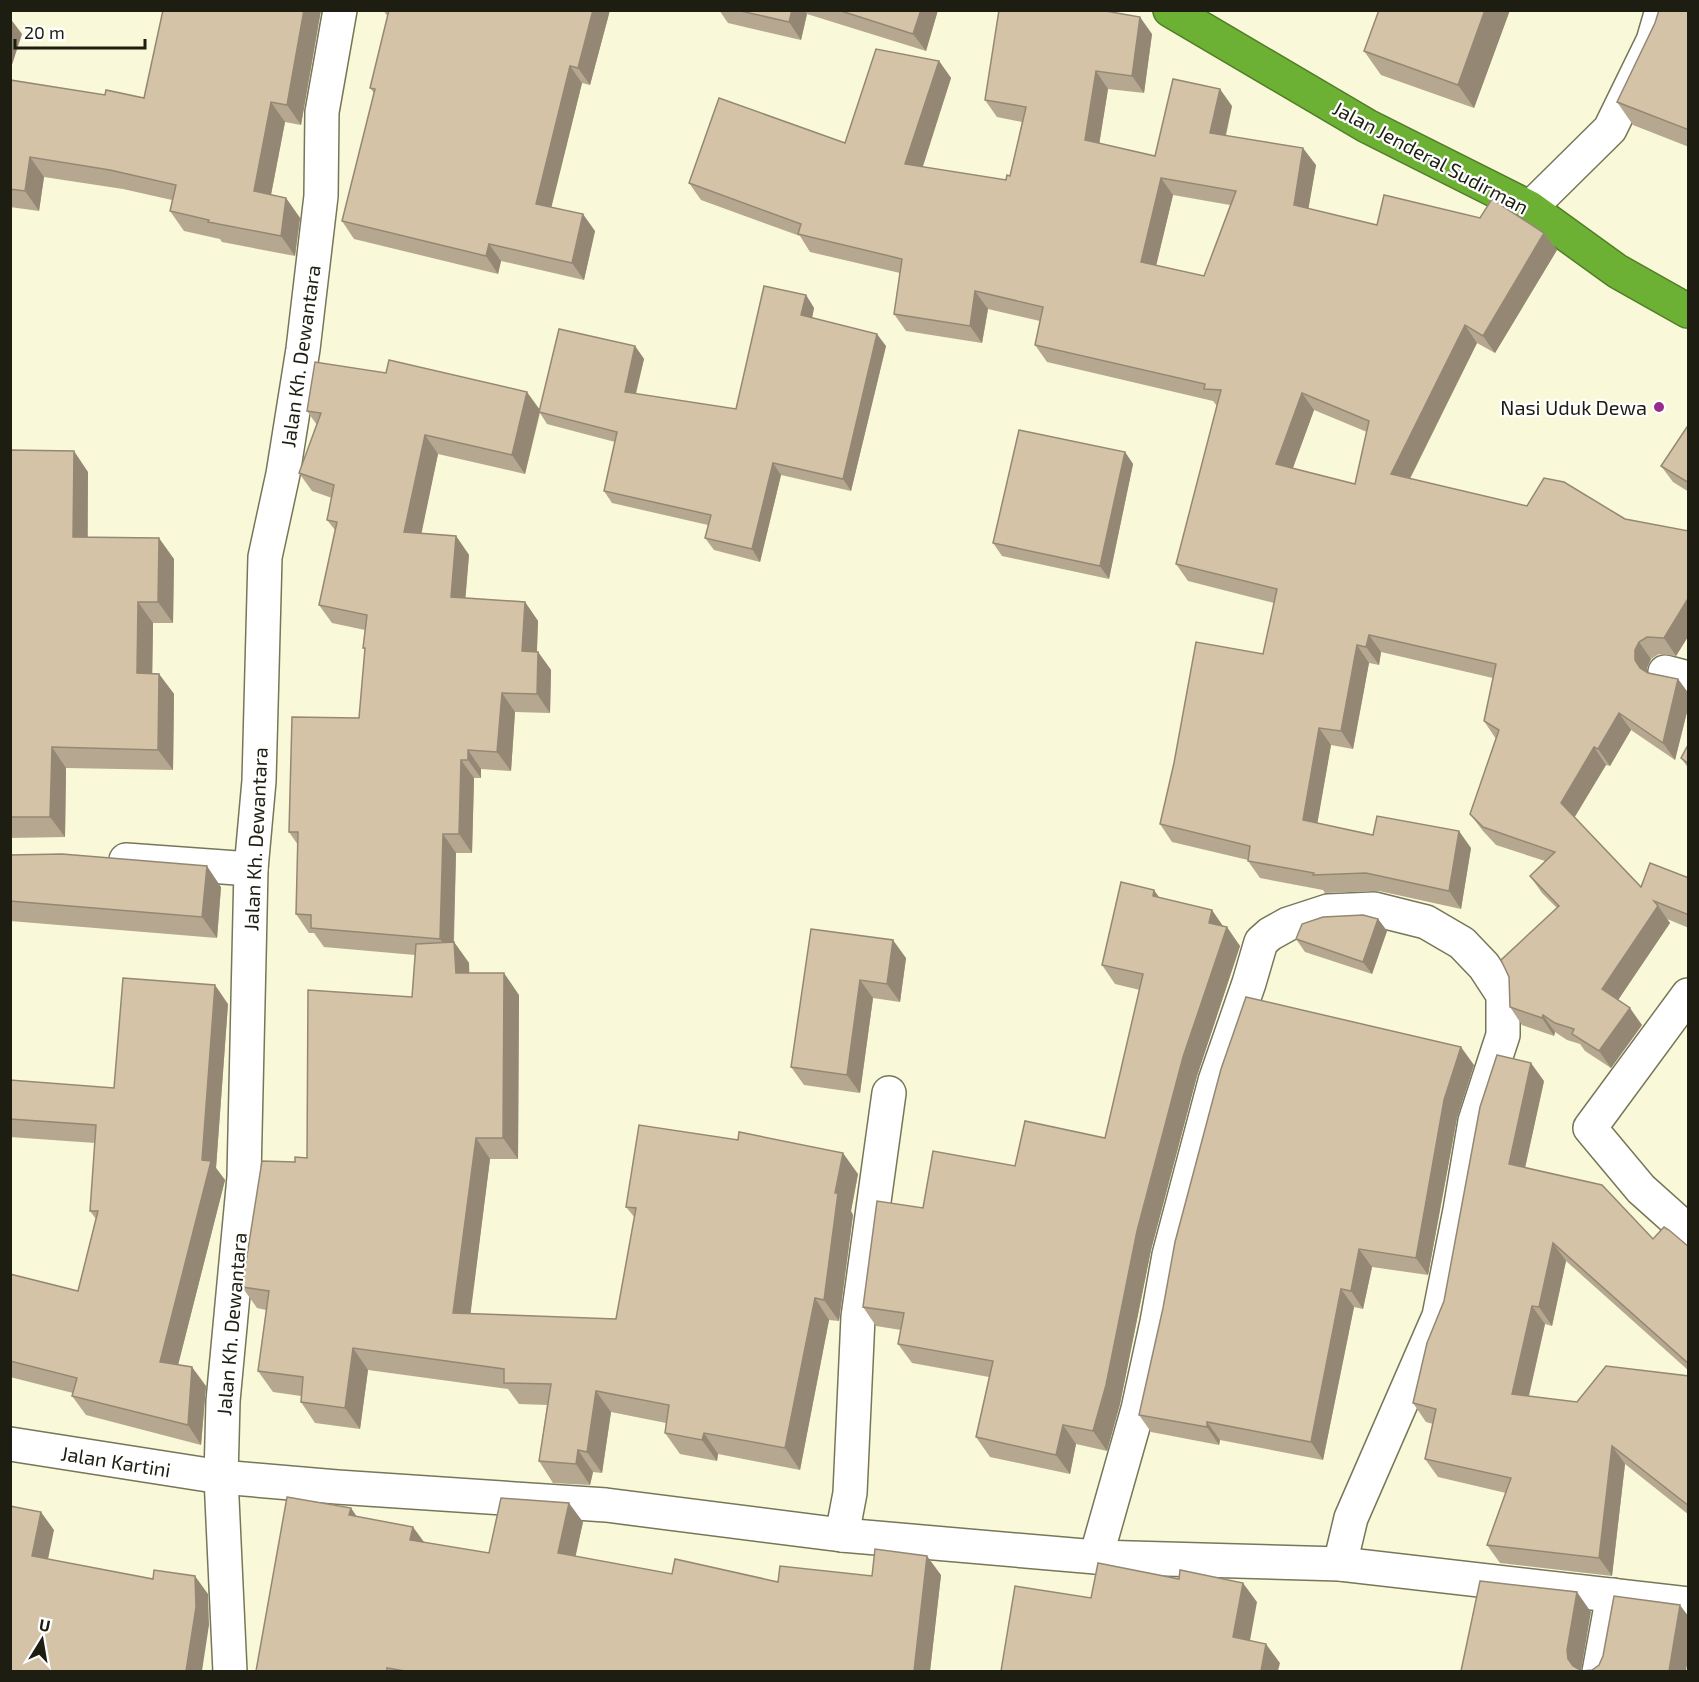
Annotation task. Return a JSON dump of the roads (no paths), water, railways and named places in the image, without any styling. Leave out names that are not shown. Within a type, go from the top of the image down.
[{"type":"highway","name":"Jalan Jenderal Sudirman","points":[[1170,10],[1367,126],[1530,208],[1617,271],[1689,311]]},
{"type":"street","name":"Jalan Kh. Dewantara","points":[[230,1671],[221,1477],[223,1401],[244,1177],[251,869],[259,781],[265,557],[283,474],[303,349],[321,196],[322,112],[340,10]]},
{"type":"street","points":[[1530,208],[1610,129],[1653,41],[1662,10]]},
{"type":"street","points":[[100,858],[251,869]]},
{"type":"street","points":[[1096,1557],[1138,1409],[1169,1255],[1215,1081],[1261,942],[1288,924],[1329,911],[1374,909],[1426,922],[1462,943],[1484,966],[1503,994],[1503,1035],[1475,1121],[1439,1316],[1351,1518],[1340,1564]]},
{"type":"street","points":[[1689,995],[1590,1128],[1641,1189],[1689,1232]]},
{"type":"street","points":[[842,1535],[850,1493],[858,1317],[889,1093]]},
{"type":"street","name":"Jalan Kartini","points":[[10,1444],[221,1477],[606,1505],[842,1535],[1096,1557],[1340,1564],[1689,1604]]},
{"type":"street","points":[[1599,1671],[1613,1595]]},
{"type":"place","name":"Nasi Uduk Dewa","points":[[1659,407]]}]
